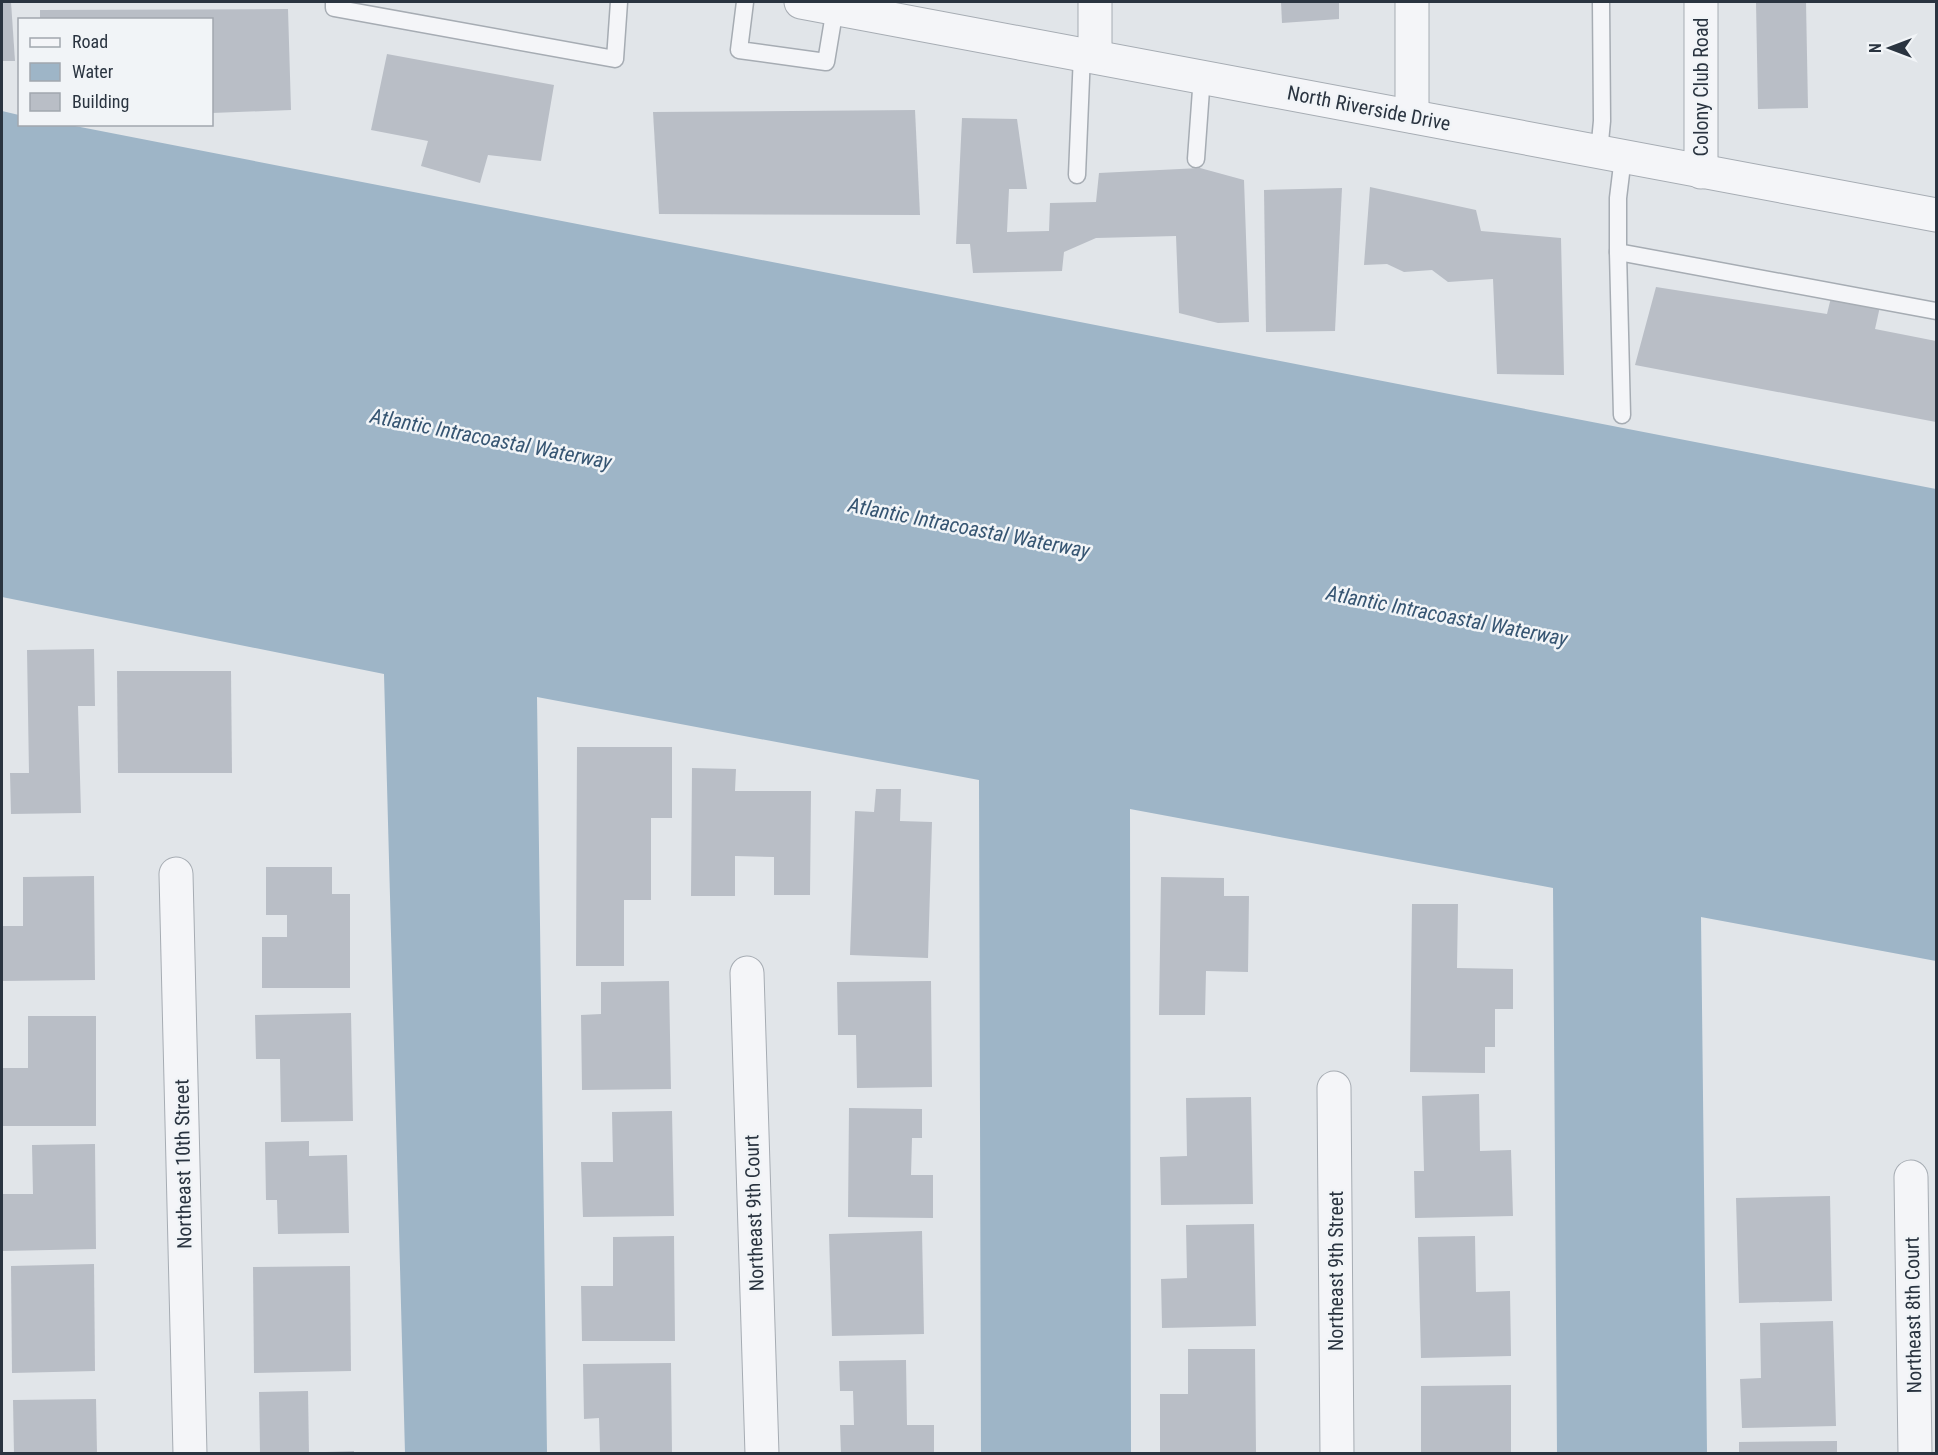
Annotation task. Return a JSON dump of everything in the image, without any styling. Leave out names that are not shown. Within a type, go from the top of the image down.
[{"type":"street","name":"North Riverside Drive","points":[[801,2],[1936,215]]},
{"type":"street","points":[[1088,55],[1095,2]]},
{"type":"street","points":[[1412,2],[1412,116]]},
{"type":"street","name":"Colony Club Road","points":[[1701,2],[1701,172]]},
{"type":"street","name":"Northeast 10th Street","points":[[176,874],[190,1454]]},
{"type":"street","name":"Northeast 9th Court","points":[[747,973],[762,1454]]},
{"type":"street","name":"Northeast 9th Street","points":[[1334,1088],[1337,1454]]},
{"type":"street","name":"Northeast 8th Court","points":[[1911,1177],[1915,1454]]},
{"type":"lane","points":[[334,2],[334,8],[615,59],[619,2]]},
{"type":"lane","points":[[745,2],[739,50],[826,62],[835,8]]},
{"type":"lane","points":[[1601,2],[1602,121],[1611,155],[1618,198],[1622,416]]},
{"type":"lane","points":[[1077,175],[1088,55]]},
{"type":"lane","points":[[1196,159],[1202,76]]},
{"type":"lane","points":[[1618,252],[1936,311]]},
{"type":"water","name":"Atlantic Intracoastal Waterway","points":[[2,111],[18,115],[18,126],[75,126],[1936,489],[1936,961],[1701,917],[1707,1453],[1557,1453],[1553,888],[1130,809],[1131,1453],[981,1453],[979,780],[537,697],[547,1453],[405,1453],[384,674],[2,597]]},
{"type":"building","points":[[2,2],[11,2],[15,61],[2,61]]},
{"type":"building","points":[[1281,2],[1339,2],[1339,19],[1282,23]]},
{"type":"building","points":[[1756,2],[1806,2],[1808,108],[1758,109]]},
{"type":"building","points":[[288,9],[291,110],[213,113],[213,18],[40,18],[40,10]]},
{"type":"building","points":[[387,54],[554,85],[541,161],[488,155],[480,183],[421,166],[428,141],[371,130]]},
{"type":"building","points":[[915,110],[920,215],[659,214],[653,112]]},
{"type":"building","points":[[962,118],[1017,119],[1027,189],[1009,189],[1007,232],[1049,231],[1050,203],[1096,202],[1099,173],[1200,168],[1244,180],[1249,322],[1218,323],[1179,313],[1176,236],[1096,238],[1064,252],[1062,271],[973,273],[970,244],[956,244]]},
{"type":"building","points":[[1370,187],[1476,210],[1481,231],[1561,238],[1564,375],[1497,374],[1493,279],[1448,282],[1432,270],[1404,272],[1387,264],[1364,265]]},
{"type":"building","points":[[1342,188],[1335,331],[1266,332],[1264,190]]},
{"type":"building","points":[[1834,285],[1883,293],[1875,329],[1936,341],[1936,422],[1635,365],[1656,287],[1827,314]]},
{"type":"building","points":[[94,649],[95,706],[78,706],[81,813],[11,814],[10,773],[29,773],[27,650]]},
{"type":"building","points":[[117,671],[231,671],[232,773],[118,773]]},
{"type":"building","points":[[577,747],[672,747],[672,818],[651,818],[651,900],[624,900],[624,966],[576,966]]},
{"type":"building","points":[[692,768],[736,769],[735,791],[811,791],[810,895],[774,895],[774,857],[735,856],[735,896],[691,896]]},
{"type":"building","points":[[876,789],[901,789],[900,821],[932,822],[928,958],[850,955],[855,811],[874,812]]},
{"type":"building","points":[[266,867],[332,867],[332,894],[350,894],[350,988],[262,988],[262,937],[287,937],[287,915],[266,915]]},
{"type":"building","points":[[94,876],[95,980],[2,981],[2,926],[23,926],[23,877]]},
{"type":"building","points":[[1161,877],[1224,878],[1224,896],[1249,896],[1248,972],[1206,971],[1205,1015],[1159,1015]]},
{"type":"building","points":[[1412,904],[1458,904],[1457,968],[1513,969],[1513,1009],[1495,1009],[1495,1047],[1485,1047],[1485,1073],[1410,1072]]},
{"type":"building","points":[[669,981],[671,1089],[582,1090],[581,1015],[601,1014],[601,982]]},
{"type":"building","points":[[931,981],[932,1087],[857,1088],[856,1035],[838,1035],[837,982]]},
{"type":"building","points":[[351,1013],[353,1121],[281,1122],[280,1059],[256,1059],[255,1015]]},
{"type":"building","points":[[28,1016],[96,1016],[96,1126],[2,1126],[2,1068],[28,1068]]},
{"type":"building","points":[[1479,1094],[1480,1151],[1511,1150],[1513,1216],[1415,1218],[1414,1171],[1424,1171],[1422,1096]]},
{"type":"building","points":[[1251,1097],[1253,1204],[1161,1205],[1160,1157],[1187,1156],[1186,1098]]},
{"type":"building","points":[[849,1108],[922,1109],[922,1138],[912,1138],[911,1175],[933,1175],[933,1218],[848,1217]]},
{"type":"building","points":[[672,1111],[674,1216],[583,1217],[581,1162],[613,1162],[612,1112]]},
{"type":"building","points":[[309,1141],[309,1156],[347,1155],[349,1233],[278,1234],[277,1200],[266,1200],[265,1142]]},
{"type":"building","points":[[95,1144],[96,1249],[3,1251],[3,1194],[33,1194],[32,1145]]},
{"type":"building","points":[[1830,1196],[1832,1301],[1739,1303],[1736,1198]]},
{"type":"building","points":[[1254,1224],[1256,1326],[1162,1328],[1161,1279],[1187,1278],[1186,1225]]},
{"type":"building","points":[[922,1231],[924,1334],[832,1336],[829,1234]]},
{"type":"building","points":[[674,1236],[675,1341],[582,1341],[581,1286],[613,1286],[613,1237]]},
{"type":"building","points":[[1475,1236],[1476,1292],[1510,1291],[1511,1356],[1421,1358],[1418,1237]]},
{"type":"building","points":[[94,1264],[95,1371],[12,1373],[11,1266]]},
{"type":"building","points":[[350,1266],[351,1371],[254,1373],[253,1267]]},
{"type":"building","points":[[1833,1321],[1836,1426],[1742,1428],[1740,1379],[1761,1378],[1760,1323]]},
{"type":"building","points":[[1188,1349],[1255,1349],[1256,1453],[1160,1454],[1160,1394],[1188,1394]]},
{"type":"building","points":[[906,1360],[907,1425],[934,1425],[934,1454],[841,1454],[840,1425],[854,1425],[853,1391],[840,1391],[839,1361]]},
{"type":"building","points":[[671,1363],[672,1454],[600,1454],[599,1418],[584,1419],[583,1364]]},
{"type":"building","points":[[1511,1385],[1511,1454],[1421,1454],[1421,1386]]},
{"type":"building","points":[[308,1391],[309,1454],[260,1454],[259,1392]]},
{"type":"building","points":[[96,1399],[97,1454],[14,1454],[13,1400]]},
{"type":"building","points":[[1837,1441],[1837,1454],[1739,1454],[1739,1442]]},
{"type":"building","points":[[354,1451],[354,1454],[326,1454],[326,1452]]}]
